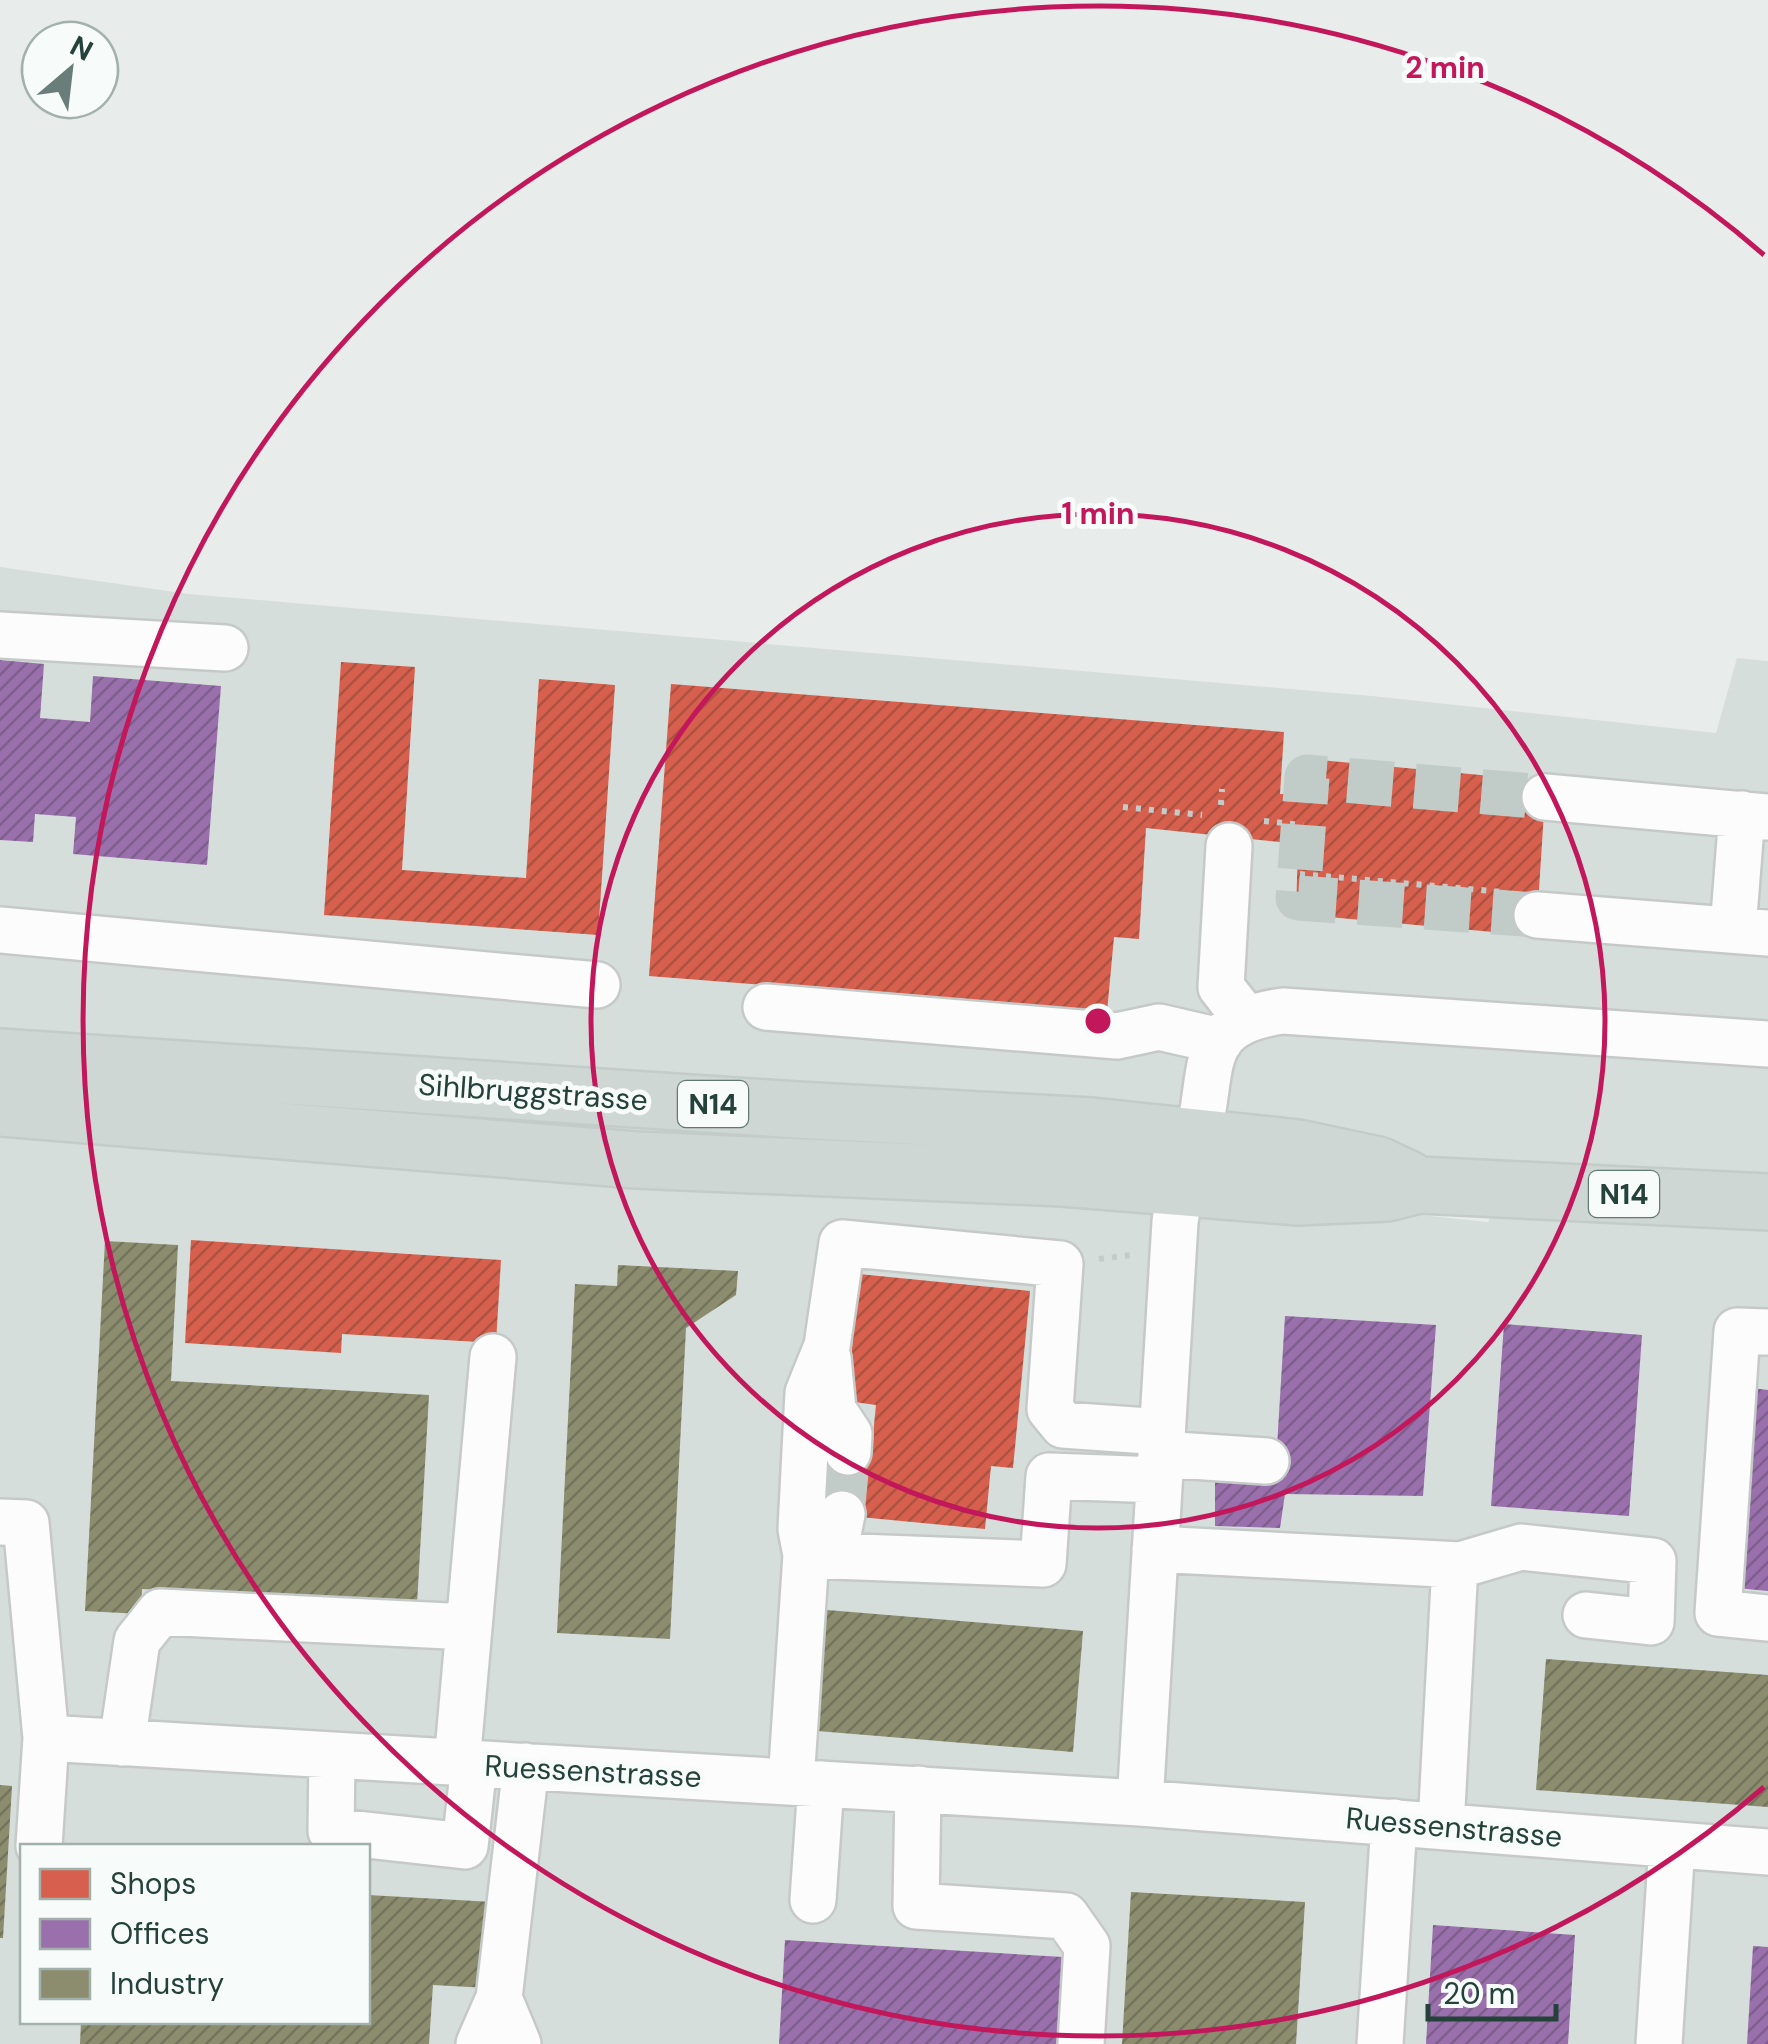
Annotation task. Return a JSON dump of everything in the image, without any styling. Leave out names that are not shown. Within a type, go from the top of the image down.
[{"type":"main road","name":"Sihlbruggstrasse","points":[[0,1057],[1092,1126],[1298,1148],[1378,1166],[1419,1185]]},
{"type":"main road","name":"Sihlbruggstrasse","points":[[0,1108],[636,1160],[1044,1177],[1298,1197],[1387,1193],[1419,1185],[1768,1202]]},
{"type":"street","points":[[0,635],[224,648]]},
{"type":"street","points":[[1538,915],[1751,931],[1755,816],[1545,797]]},
{"type":"street","points":[[1228,846],[1222,987],[1233,1030]]},
{"type":"street","points":[[0,930],[597,985]]},
{"type":"street","points":[[766,1007],[1116,1036],[1159,1027],[1233,1030],[1284,1010],[1768,1044]]},
{"type":"street","points":[[1140,1802],[1179,1188],[1198,1137],[1208,1064],[1233,1030]]},
{"type":"street","points":[[813,1900],[806,1783],[806,1555],[801,1529],[808,1394],[826,1346],[842,1243],[1060,1264],[1050,1409],[1064,1426],[1161,1455]]},
{"type":"street","points":[[1768,1332],[1737,1331],[1718,1613],[1768,1618]]},
{"type":"street","points":[[826,1346],[833,1410],[849,1434],[848,1452]]},
{"type":"street","points":[[332,1756],[331,1831],[465,1846],[469,1627],[493,1357]]},
{"type":"street","points":[[806,1555],[1043,1564],[1048,1476],[1161,1455],[1266,1460]]},
{"type":"street","points":[[806,1555],[836,1539],[842,1514]]},
{"type":"street","points":[[0,1522],[26,1523],[46,1738],[39,1844]]},
{"type":"street","points":[[1155,1548],[1455,1565],[1521,1546],[1653,1561],[1651,1622],[1586,1615]]},
{"type":"street","points":[[1441,1826],[1455,1565]]},
{"type":"street","points":[[122,1743],[137,1642],[160,1612],[469,1627]]},
{"type":"street","name":"Ruessenstrasse","points":[[46,1738],[1140,1802],[1768,1852]]},
{"type":"street","points":[[480,2044],[499,1998],[526,1766]]},
{"type":"street","points":[[918,1789],[916,1906],[1066,1916],[1087,1946],[1082,2044]]},
{"type":"street","points":[[1380,2044],[1394,1822]]},
{"type":"street","points":[[1659,2044],[1672,1845]]},
{"type":"street","points":[[499,1998],[518,2044]]},
{"type":"shaded area","points":[[0,567],[189,594],[1372,696],[1716,733],[1737,658],[1768,661],[1768,2044],[0,2044]],"holes":[[[1133,1185],[1488,1188],[1488,1222]]]},
{"type":"building: Shops","points":[[341,662],[415,667],[402,870],[526,878],[539,679],[615,685],[598,935],[324,915]]},
{"type":"building: Shops","points":[[671,684],[1284,732],[1280,794],[1311,795],[1309,759],[1546,781],[1536,936],[1296,914],[1298,844],[1146,828],[1139,939],[1114,937],[1107,1012],[649,976]]},
{"type":"building: Shops","points":[[191,1240],[501,1260],[496,1343],[342,1334],[341,1353],[185,1343]]},
{"type":"building: Shops","points":[[859,1274],[1030,1291],[1013,1468],[991,1466],[985,1529],[818,1513],[824,1450],[871,1455],[876,1405],[847,1401]]},
{"type":"building: Offices","points":[[0,660],[44,664],[40,718],[90,722],[93,676],[221,686],[207,865],[73,854],[76,817],[35,814],[33,842],[0,840]]},
{"type":"building: Offices","points":[[1285,1316],[1436,1325],[1423,1496],[1285,1494],[1280,1528],[1215,1526],[1215,1477],[1275,1479]]},
{"type":"building: Offices","points":[[1504,1324],[1642,1335],[1629,1516],[1491,1506]]},
{"type":"building: Offices","points":[[1752,1388],[1768,1390],[1768,1591],[1736,1588]]},
{"type":"building: Offices","points":[[1433,1925],[1575,1935],[1568,2044],[1426,2044]]},
{"type":"building: Offices","points":[[785,1940],[1063,1957],[1058,2044],[779,2044]]},
{"type":"building: Offices","points":[[1753,1946],[1768,1947],[1768,2044],[1747,2044]]},
{"type":"building: Industry","points":[[105,1241],[178,1245],[171,1381],[429,1395],[417,1604],[142,1589],[141,1614],[85,1611]]},
{"type":"building: Industry","points":[[618,1265],[738,1271],[736,1295],[686,1328],[670,1639],[557,1633],[575,1284],[617,1286]]},
{"type":"building: Industry","points":[[815,1609],[1083,1631],[1073,1752],[805,1730]]},
{"type":"building: Industry","points":[[1546,1659],[1768,1675],[1768,1807],[1536,1790]]},
{"type":"building: Industry","points":[[0,1785],[12,1786],[3,1938],[0,1938]]},
{"type":"building: Industry","points":[[1131,1892],[1305,1902],[1296,2044],[1122,2044]]},
{"type":"building: Industry","points":[[370,1895],[493,1902],[488,1988],[433,1985],[429,2044],[80,2044],[81,2024],[370,2024]]},
{"type":"tunnel","points":[[1537,915],[1298,898],[1307,777],[1545,797]]},
{"type":"tunnel","points":[[842,1514],[848,1452]]}]
